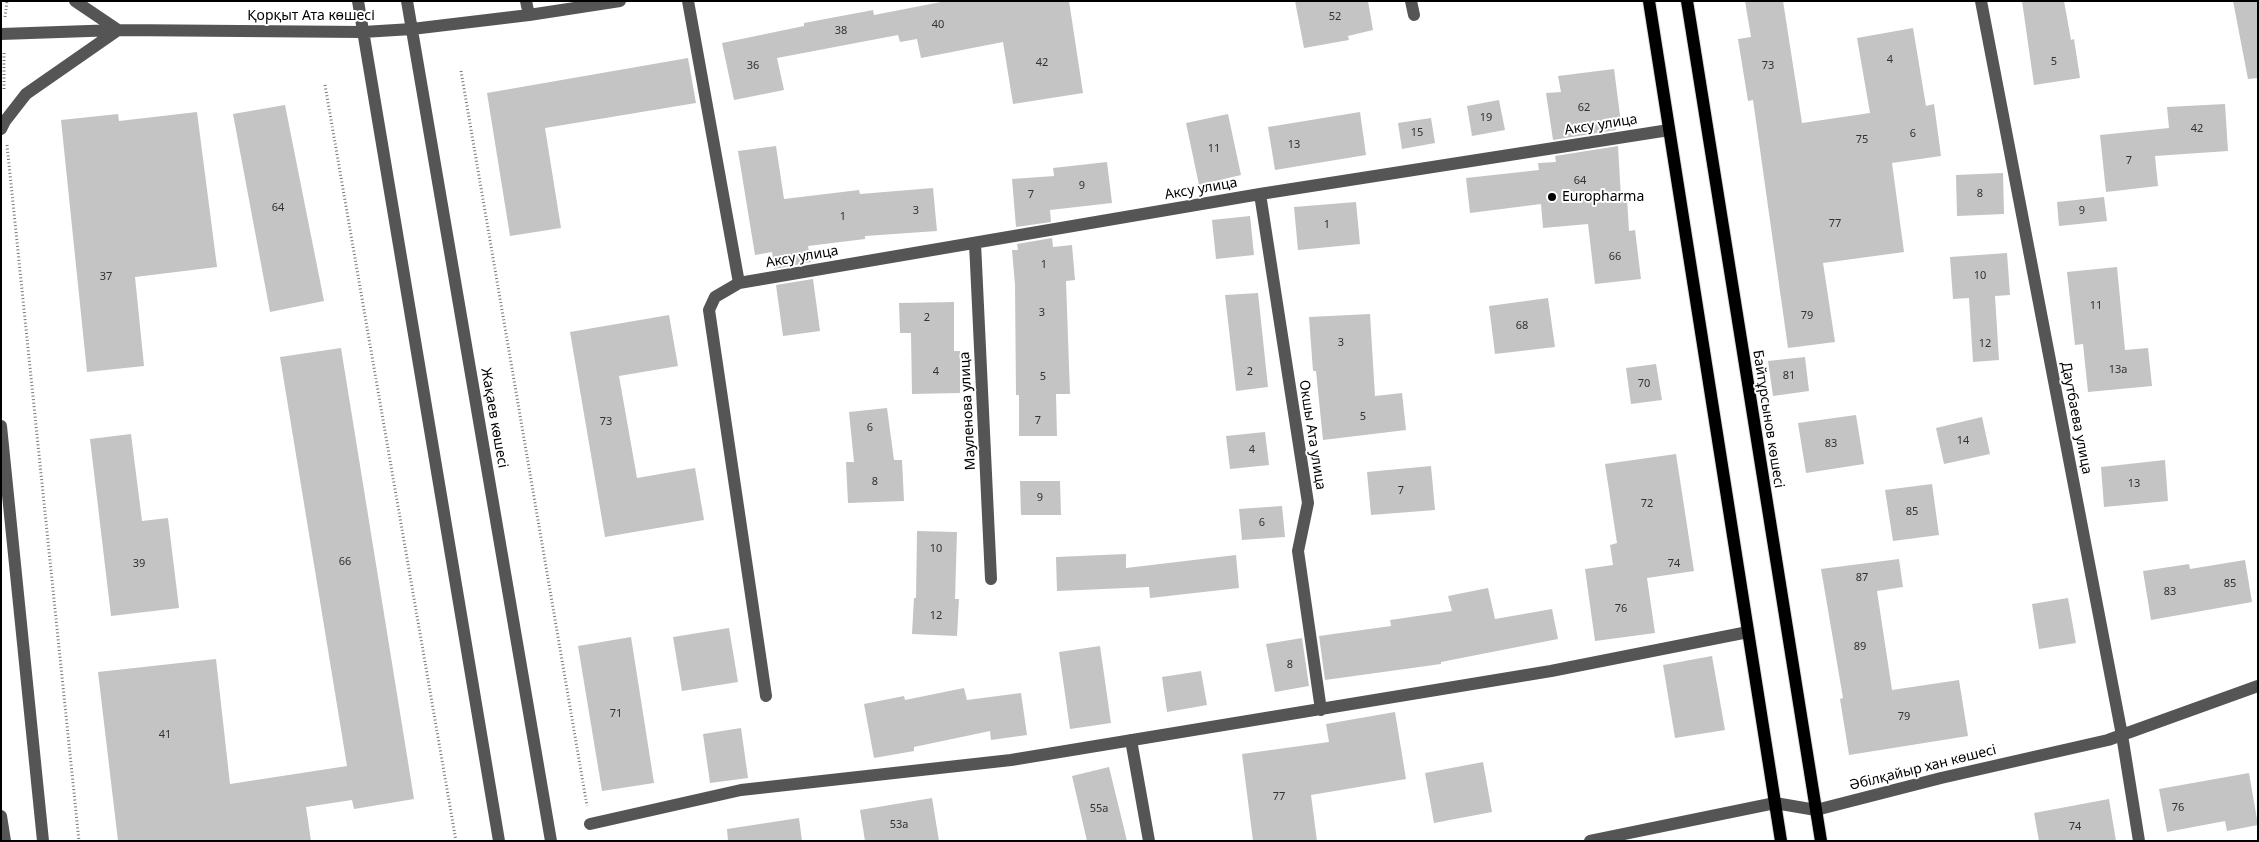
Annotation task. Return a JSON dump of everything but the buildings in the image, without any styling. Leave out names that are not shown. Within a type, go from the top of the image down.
[{"type":"main road","points":[[1649,1],[1782,841]]},
{"type":"main road","name":"Байтұрсынов көшесі","points":[[1687,1],[1821,841]]},
{"type":"street","points":[[3,125],[26,94],[118,30],[75,1]]},
{"type":"street","points":[[358,1],[498,841]]},
{"type":"street","name":"Жақаев көшесі","points":[[407,1],[551,841]]},
{"type":"street","points":[[526,1],[529,15]]},
{"type":"street","name":"Қорқыт Ата көшесі","points":[[1,34],[118,30],[363,32],[412,29],[529,15],[620,1]]},
{"type":"street","points":[[688,1],[739,283],[715,297],[709,310],[766,696]]},
{"type":"street","points":[[1411,1],[1414,15]]},
{"type":"street","name":"Даутбаева улица","points":[[1981,1],[2122,735],[2139,841]]},
{"type":"street","name":"Аксу улица","points":[[739,283],[1260,194],[1669,130]]},
{"type":"street","name":"Окшы Ата улица","points":[[1260,194],[1308,504],[1298,551],[1321,710]]},
{"type":"street","name":"Мауленова улица","points":[[975,243],[991,578]]},
{"type":"street","points":[[1,426],[43,841]]},
{"type":"street","points":[[590,824],[741,790],[1011,760],[1551,671],[1748,632]]},
{"type":"street","name":"Әбілқайыр хан көшесі","points":[[1590,841],[1775,803],[1816,810],[2122,735],[2258,686]]},
{"type":"street","points":[[1131,740],[1150,841]]},
{"type":"street","points":[[1,816],[5,841]]},
{"type":"path","points":[[461,71],[590,824]]},
{"type":"path","points":[[325,85],[456,841]]},
{"type":"path","points":[[3,125],[79,841]]},
{"type":"place","name":"Europharma","points":[[1552,197]]}]
